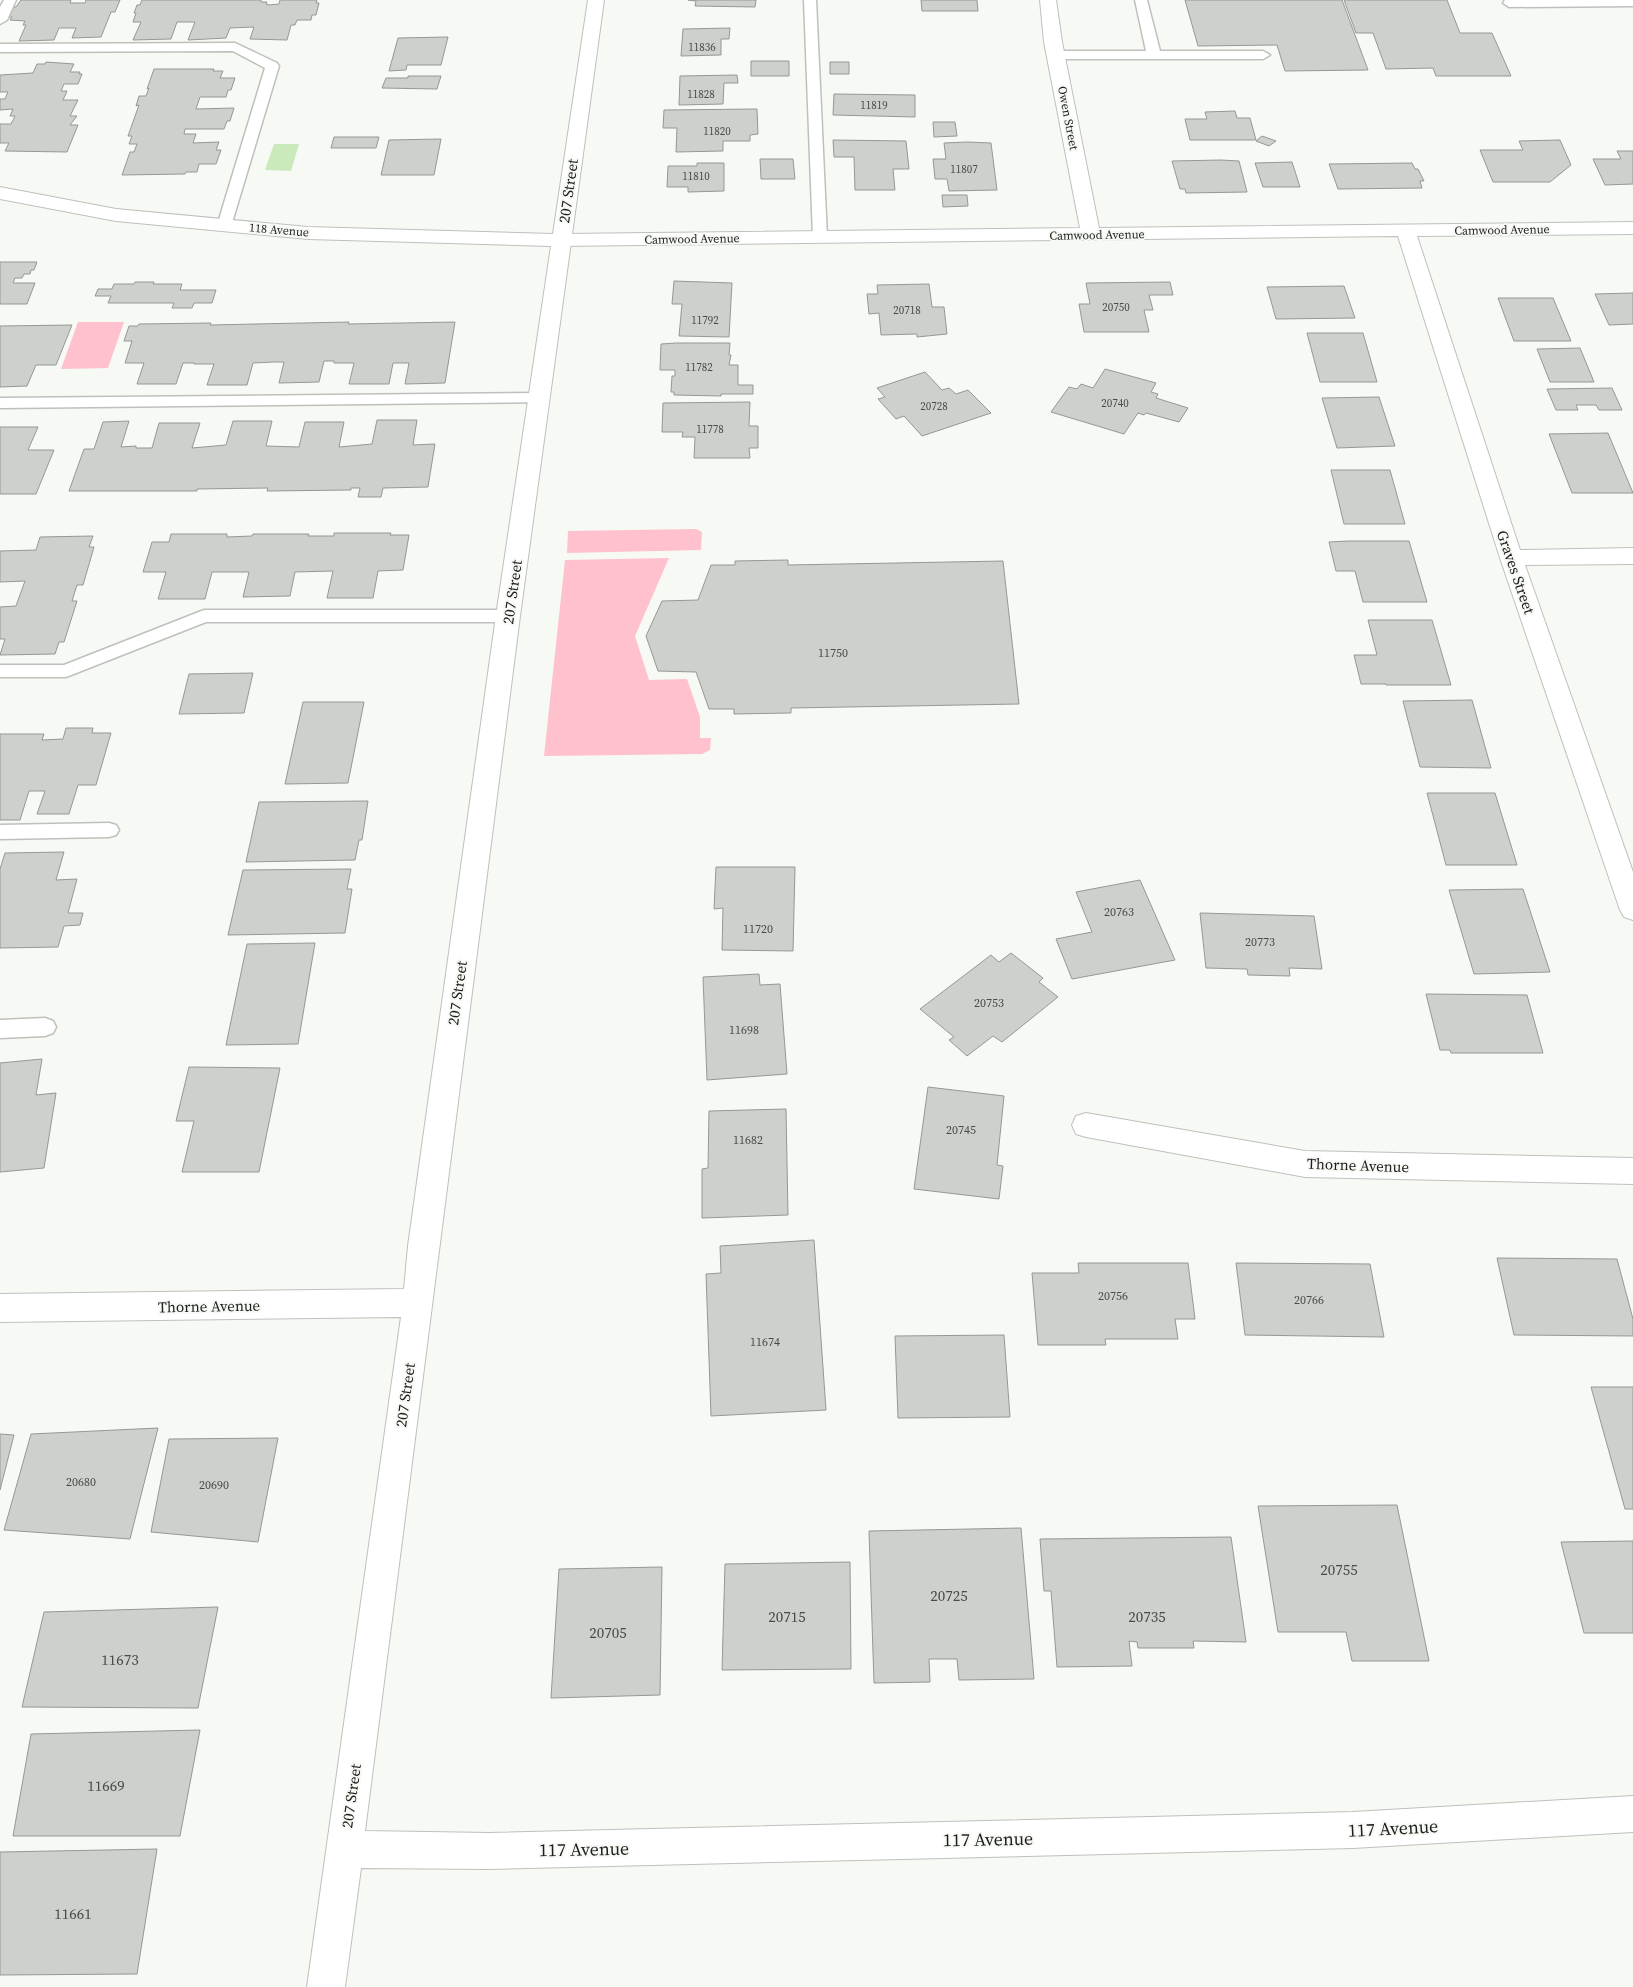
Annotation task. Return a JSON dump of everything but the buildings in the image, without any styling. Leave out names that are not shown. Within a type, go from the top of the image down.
[{"type":"street","name":"207 Street","points":[[326,1987],[418,1303],[424,1236],[508,616],[596,0]]},
{"type":"street","name":"Owen Street","points":[[1048,0],[1056,55],[1090,235]]},
{"type":"street","name":"118 Avenue","points":[[0,193],[116,215],[224,226],[308,233],[561,240]]},
{"type":"street","name":"Camwood Avenue","points":[[561,240],[1633,228]]},
{"type":"street","name":"Graves Street","points":[[1406,231],[1511,558],[1633,910]]},
{"type":"street","points":[[1511,558],[1633,556]]},
{"type":"street","name":"Thorne Avenue","points":[[1086,1125],[1305,1164],[1633,1172]]},
{"type":"street","name":"Thorne Avenue","points":[[0,1308],[418,1303]]},
{"type":"street","name":"117 Avenue","points":[[344,1849],[489,1851],[1353,1830],[1633,1814]]},
{"type":"lane","points":[[0,20],[10,0]]},
{"type":"lane","points":[[810,0],[820,237]]},
{"type":"lane","points":[[1141,0],[1154,55]]},
{"type":"lane","points":[[1509,3],[1633,2]]},
{"type":"lane","points":[[0,48],[235,47],[272,66],[224,226]]},
{"type":"lane","points":[[1056,55],[1263,55]]},
{"type":"lane","points":[[0,403],[539,398]]},
{"type":"lane","points":[[0,671],[66,671],[204,616],[508,616]]},
{"type":"lane","points":[[0,832],[109,830]]},
{"type":"lane","points":[[0,1029],[45,1027]]},
{"type":"shaded area","points":[[274,144],[299,144],[291,171],[265,170]]},
{"type":"shaded area","points":[[78,322],[124,322],[108,368],[61,369]]},
{"type":"shaded area","points":[[696,529],[702,532],[701,550],[567,553],[568,531]]},
{"type":"shaded area","points":[[669,558],[635,636],[649,680],[687,679],[700,717],[700,738],[711,738],[710,750],[702,754],[544,756],[565,560]]}]
